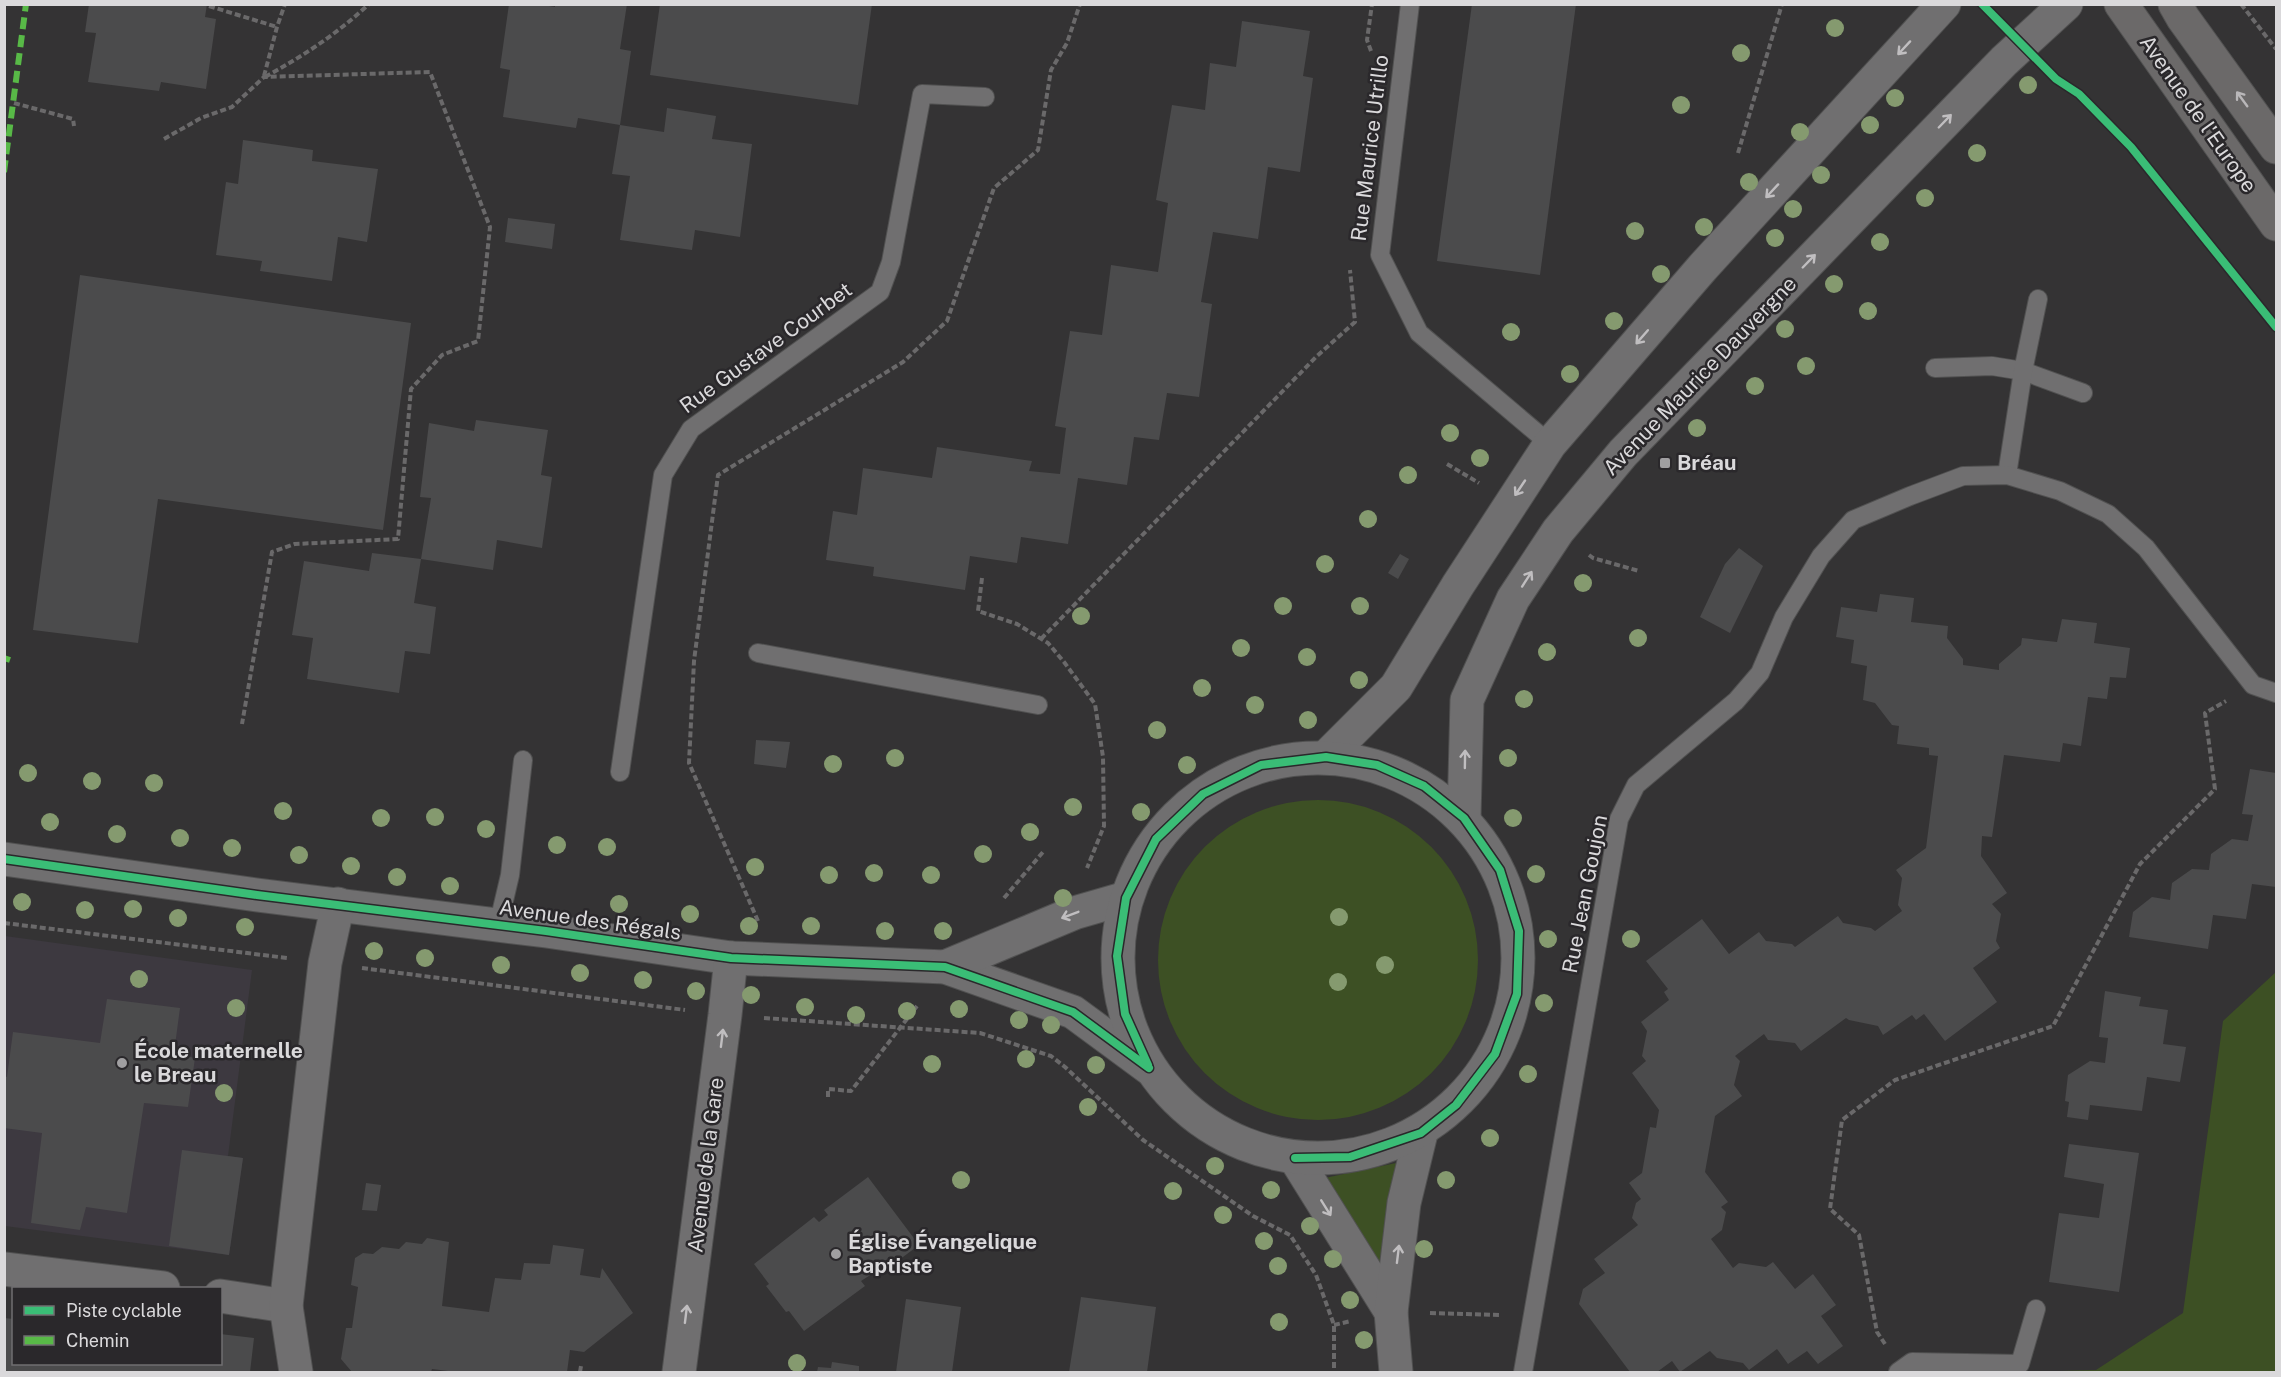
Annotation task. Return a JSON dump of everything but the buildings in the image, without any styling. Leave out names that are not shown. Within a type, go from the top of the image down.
[{"type":"main road","name":"Avenue de l'Europe","points":[[2121,4],[2277,224]]},
{"type":"main road","name":"Avenue de l'Europe","points":[[2175,4],[2277,147]]},
{"type":"street","points":[[1326,757],[1396,687],[1458,585],[1550,444],[1702,267],[1944,4]]},
{"type":"street","name":"Avenue Maurice Dauvergne","points":[[1464,818],[1467,700],[1513,599],[1558,531],[1623,453],[2004,62],[2066,4]]},
{"type":"street","points":[[1326,757],[1377,765],[1424,786],[1464,818],[1500,870],[1519,931],[1517,994],[1495,1054],[1456,1105],[1421,1133],[1350,1157],[1295,1158],[1238,1143],[1171,1101],[1149,1068],[1125,1014],[1117,956],[1126,897],[1156,839],[1203,794],[1261,765],[1326,757]]},
{"type":"street","name":"Avenue des Régals","points":[[4,859],[257,895],[546,931],[730,958],[945,967],[1073,1012],[1149,1068]]},
{"type":"street","name":"Avenue des Régals","points":[[945,967],[1074,913],[1126,897]]},
{"type":"street","points":[[296,1372],[286,1306],[325,963],[338,904]]},
{"type":"street","name":"Avenue de la Gare","points":[[679,1372],[726,1015],[730,958]]},
{"type":"street","points":[[1396,1372],[1391,1312],[1404,1203],[1421,1133]]},
{"type":"street","points":[[1295,1158],[1391,1312]]},
{"type":"street","points":[[4,1269],[155,1287]]},
{"type":"street","points":[[222,1296],[286,1306]]},
{"type":"lane","name":"Rue Maurice Utrillo","points":[[1410,4],[1380,255],[1419,333],[1550,444]]},
{"type":"lane","name":"Rue Gustave Courbet","points":[[620,772],[663,475],[691,429],[880,292],[891,262],[922,93],[985,97]]},
{"type":"lane","points":[[2007,475],[2023,371],[2038,299]]},
{"type":"lane","points":[[1935,368],[1992,366],[2023,371],[2083,393]]},
{"type":"lane","name":"Rue Jean Goujon","points":[[1523,1372],[1619,819],[1636,785],[1736,701],[1760,673],[1784,617],[1821,556],[1853,520],[1963,476],[2007,475],[2060,491],[2108,514],[2146,548],[2253,685]]},
{"type":"lane","points":[[758,652],[1038,705]]},
{"type":"lane","points":[[2253,685],[2277,693]]},
{"type":"lane","points":[[498,926],[510,874],[523,760]]},
{"type":"lane","points":[[1901,1371],[1912,1362],[2020,1364],[2036,1309]]},
{"type":"path","points":[[264,77],[285,4]]},
{"type":"path","points":[[164,139],[201,118],[232,106],[264,77],[309,52],[346,25],[369,4]]},
{"type":"path","points":[[772,961],[752,904],[689,763],[694,661],[718,475],[903,362],[947,321],[994,188],[1038,150],[1052,70],[1067,43],[1080,4]]},
{"type":"path","points":[[1372,4],[1367,40],[1373,57]]},
{"type":"path","points":[[1738,153],[1782,4]]},
{"type":"path","points":[[2241,4],[2277,49]]},
{"type":"path","points":[[209,6],[277,27]]},
{"type":"path","points":[[242,724],[272,552],[294,544],[398,539],[411,389],[442,355],[478,341],[490,227],[430,72],[264,77]]},
{"type":"path","points":[[14,103],[73,119],[74,126]]},
{"type":"path","points":[[1041,639],[1316,357],[1355,322],[1350,268]]},
{"type":"path","points":[[1447,464],[1479,483]]},
{"type":"path","points":[[1584,551],[1593,558],[1639,571]]},
{"type":"path","points":[[1901,1371],[1877,1332],[1859,1235],[1830,1209],[1842,1120],[1894,1080],[2053,1026],[2140,864],[2215,789],[2205,713],[2253,685]]},
{"type":"path","points":[[1087,869],[1104,826],[1104,807]]},
{"type":"path","points":[[828,1097],[828,1089],[851,1091],[901,1028]]},
{"type":"path","points":[[580,1372],[581,1366]]},
{"type":"shaded area","name":"École maternelle le Breau","points":[[5,936],[252,970],[228,1156],[243,1158],[229,1255],[5,1226]]},
{"type":"green space","points":[[1318,800],[1349,803],[1379,812],[1407,827],[1431,847],[1451,871],[1466,899],[1475,929],[1478,960],[1475,991],[1466,1021],[1451,1049],[1431,1073],[1407,1093],[1379,1108],[1349,1117],[1318,1120],[1287,1117],[1257,1108],[1229,1093],[1205,1073],[1185,1049],[1170,1021],[1161,991],[1158,960],[1161,929],[1170,899],[1185,871],[1205,847],[1229,827],[1257,812],[1287,803]]},
{"type":"green space","points":[[2276,972],[2276,1372],[2023,1372],[2096,1370],[2183,1313],[2223,1021]]},
{"type":"green space","points":[[1401,1162],[1384,1282],[1371,1259],[1360,1230],[1320,1179]]},
{"type":"marked path","points":[[4,172],[26,4]]},
{"type":"marked path","points":[[4,658],[10,660]]},
{"type":"cycle path","points":[[1982,4],[2056,79],[2079,94],[2131,147],[2276,327]]},
{"type":"cycle path","points":[[1148,1065],[1125,1014],[1117,956],[1126,898],[1156,839],[1203,794],[1261,765],[1326,757],[1377,765],[1424,786],[1464,818],[1500,870],[1519,931],[1517,994],[1495,1054],[1456,1105],[1421,1133],[1350,1157],[1295,1158]]},
{"type":"cycle path","points":[[4,859],[731,958],[945,967],[1073,1012],[1149,1068]]},
{"type":"place","name":"Bréau","points":[[1665,463]]},
{"type":"place","name":"École maternelle le Breau","points":[[122,1063]]},
{"type":"place","name":"Église Évangelique Baptiste","points":[[836,1254]]}]
